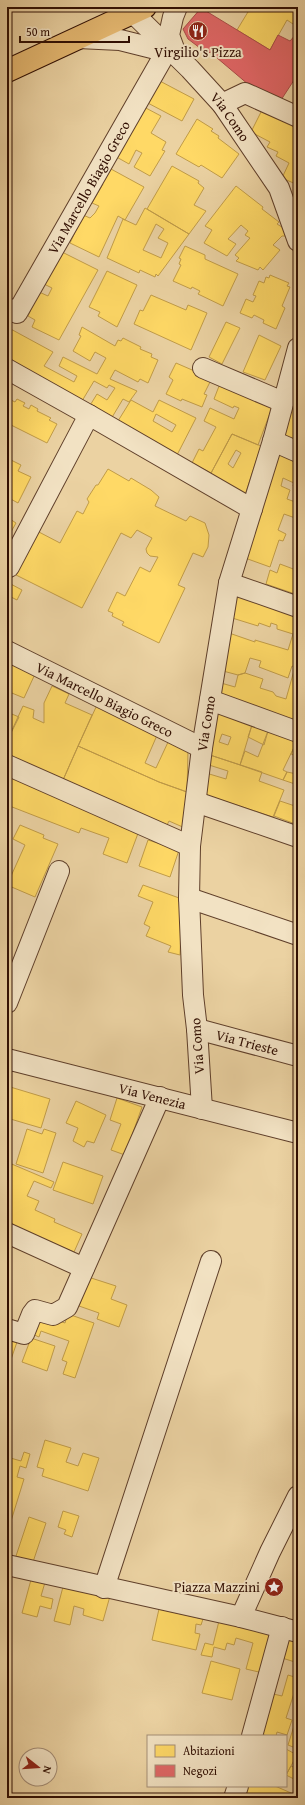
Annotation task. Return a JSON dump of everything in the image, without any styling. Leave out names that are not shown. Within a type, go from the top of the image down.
[{"type":"main road","points":[[7,71],[78,38],[135,9]]},
{"type":"street","points":[[78,38],[120,40],[171,53],[169,35],[177,7]]},
{"type":"street","name":"Via Como","points":[[135,9],[171,53],[222,104],[279,188],[298,241]]},
{"type":"street","name":"Via Marcello Biagio Greco","points":[[7,308],[17,313],[171,53]]},
{"type":"street","points":[[222,104],[245,93],[298,117]]},
{"type":"street","name":"Via Como","points":[[202,1109],[197,1029],[193,995],[189,898],[190,846],[202,748],[229,583],[273,441],[297,355]]},
{"type":"street","points":[[7,368],[252,508]]},
{"type":"street","points":[[203,368],[283,402]]},
{"type":"street","points":[[9,567],[89,415]]},
{"type":"street","points":[[273,441],[298,452]]},
{"type":"street","points":[[229,583],[298,607]]},
{"type":"street","name":"Via Marcello Biagio Greco","points":[[7,651],[202,748]]},
{"type":"street","points":[[210,700],[298,732]]},
{"type":"street","points":[[7,765],[190,846]]},
{"type":"street","points":[[196,802],[298,837]]},
{"type":"street","points":[[7,1003],[59,871]]},
{"type":"street","points":[[189,898],[298,935]]},
{"type":"street","name":"Via Trieste","points":[[197,1029],[298,1056]]},
{"type":"street","name":"Via Venezia","points":[[7,1059],[298,1133]]},
{"type":"street","points":[[7,1329],[24,1334],[35,1310],[53,1315],[67,1307],[160,1097]]},
{"type":"street","points":[[7,1233],[84,1268]]},
{"type":"street","points":[[104,1588],[211,1261]]},
{"type":"street","points":[[241,1617],[270,1552],[298,1496]]},
{"type":"street","points":[[7,1565],[104,1588],[241,1617],[290,1630],[252,1735]]},
{"type":"street","points":[[234,1798],[238,1787]]},
{"type":"building: Abitazioni","points":[[251,7],[298,7],[298,16],[293,24],[287,20],[270,50],[237,30]]},
{"type":"building: Abitazioni","points":[[156,79],[194,99],[182,121],[144,101]]},
{"type":"building: Abitazioni","points":[[144,107],[161,116],[151,133],[166,142],[162,150],[165,151],[150,176],[134,167],[142,153],[136,150],[129,164],[113,155]]},
{"type":"building: Abitazioni","points":[[262,110],[298,127],[298,185],[282,178],[289,163],[276,156],[278,152],[267,147],[270,142],[251,132]]},
{"type":"building: Abitazioni","points":[[197,119],[213,129],[211,131],[219,136],[218,138],[239,154],[222,178],[201,165],[199,167],[176,154]]},
{"type":"building: Abitazioni","points":[[172,166],[199,181],[198,183],[204,188],[194,205],[206,211],[189,234],[147,209]]},
{"type":"building: Abitazioni","points":[[111,169],[144,187],[125,220],[118,216],[99,257],[70,243],[83,215],[90,218],[99,206],[92,203]]},
{"type":"building: Abitazioni","points":[[236,186],[263,207],[262,209],[279,222],[277,224],[285,229],[286,236],[282,236],[273,245],[280,250],[263,270],[260,267],[258,270],[236,261],[239,258],[235,255],[250,238],[245,235],[248,231],[241,225],[228,239],[236,244],[227,256],[204,243],[212,230],[205,226]]},
{"type":"building: Abitazioni","points":[[145,208],[189,234],[158,276],[156,274],[155,277],[140,270],[139,273],[107,258],[123,219],[136,225]],"holes":[[[156,224],[164,229],[158,238],[168,243],[161,258],[143,250]]]},
{"type":"building: Abitazioni","points":[[185,246],[205,255],[205,259],[238,274],[223,306],[198,294],[200,291],[192,287],[191,289],[173,281],[181,265],[179,264],[181,259],[179,258]]},
{"type":"building: Abitazioni","points":[[60,251],[98,270],[59,340],[32,327],[35,320],[28,316],[39,292],[48,296],[52,288],[44,284]]},
{"type":"building: Abitazioni","points":[[107,271],[137,285],[117,327],[98,316],[100,312],[89,307]]},
{"type":"building: Abitazioni","points":[[270,275],[289,283],[287,286],[290,287],[282,306],[285,308],[276,329],[263,323],[264,320],[254,315],[252,318],[240,313],[246,299],[253,302],[256,296],[253,295],[259,281],[264,283],[266,277],[269,278]]},
{"type":"building: Abitazioni","points":[[151,295],[186,310],[188,305],[207,313],[191,350],[134,324],[140,310],[143,311]]},
{"type":"building: Abitazioni","points":[[226,322],[240,328],[222,364],[209,357]]},
{"type":"building: Abitazioni","points":[[7,327],[53,352],[44,366],[74,382],[77,376],[59,366],[63,357],[97,374],[106,358],[95,352],[90,361],[73,351],[81,336],[79,335],[82,327],[115,346],[118,340],[121,341],[123,338],[141,347],[140,349],[152,354],[151,357],[158,360],[148,383],[140,379],[138,382],[115,370],[110,379],[137,391],[129,402],[123,399],[111,419],[89,407],[97,394],[107,400],[115,388],[109,385],[107,388],[94,381],[82,401],[7,359]]},
{"type":"building: Abitazioni","points":[[259,335],[281,346],[265,380],[243,372]]},
{"type":"building: Abitazioni","points":[[176,363],[206,376],[210,382],[204,394],[207,395],[202,407],[182,399],[181,401],[166,394],[173,380],[169,377]]},
{"type":"building: Abitazioni","points":[[221,381],[273,405],[258,445],[232,434],[211,473],[192,463],[199,449],[203,451],[216,427],[204,421],[210,408],[234,419],[239,408],[234,406],[233,408],[214,399]]},
{"type":"building: Abitazioni","points":[[7,398],[15,402],[17,399],[25,403],[23,406],[29,409],[31,405],[38,409],[37,411],[51,418],[49,420],[57,424],[47,443],[7,423]]},
{"type":"building: Abitazioni","points":[[131,400],[153,412],[159,400],[196,418],[177,455],[118,421]],"holes":[[[156,414],[176,425],[172,432],[153,421]]]},
{"type":"building: Abitazioni","points":[[291,406],[298,409],[298,444],[280,436]]},
{"type":"building: Abitazioni","points":[[232,434],[261,446],[245,495],[210,475]],"holes":[[[236,450],[241,453],[233,468],[228,464]]]},
{"type":"building: Abitazioni","points":[[276,451],[298,460],[298,488],[293,486],[294,483],[283,478],[281,486],[290,490],[287,499],[298,503],[298,519],[284,514],[278,530],[286,534],[283,541],[279,540],[270,567],[245,558]]},
{"type":"building: Abitazioni","points":[[7,458],[21,465],[18,471],[31,477],[18,503],[7,497]]},
{"type":"building: Abitazioni","points":[[108,469],[129,481],[131,478],[151,490],[159,497],[155,506],[186,521],[190,516],[205,523],[209,535],[208,547],[203,557],[193,553],[178,585],[185,588],[159,643],[122,625],[124,622],[112,616],[113,613],[108,611],[117,592],[125,596],[140,567],[150,572],[158,557],[150,556],[147,553],[146,549],[152,538],[137,530],[131,538],[121,533],[82,608],[16,575],[37,531],[60,543],[77,511],[83,514],[89,502],[87,499]]},
{"type":"building: Abitazioni","points":[[7,517],[16,523],[7,539]]},
{"type":"building: Abitazioni","points":[[280,564],[296,570],[298,569],[298,595],[266,584],[270,570],[277,573]]},
{"type":"building: Abitazioni","points":[[7,582],[22,590],[17,600],[7,595]]},
{"type":"building: Abitazioni","points":[[234,591],[298,611],[298,668],[292,666],[288,678],[259,667],[261,661],[250,658],[245,673],[238,675],[223,671],[229,633],[255,642],[255,640],[288,650],[293,634],[277,629],[277,625],[271,623],[270,627],[259,623],[258,626],[229,617]]},
{"type":"building: Abitazioni","points":[[7,662],[35,674],[24,698],[7,691]]},
{"type":"building: Abitazioni","points":[[295,667],[298,668],[298,728],[217,698],[221,683],[235,687],[238,675],[245,673],[263,679],[260,688],[273,692],[276,696],[286,699]]},
{"type":"building: Abitazioni","points":[[52,686],[69,694],[65,703],[92,715],[63,780],[7,756],[7,741],[23,706],[34,710],[33,718],[44,723],[44,703]]},
{"type":"building: Abitazioni","points":[[97,705],[158,733],[145,763],[156,768],[169,740],[188,749],[187,792],[159,782],[78,746]]},
{"type":"building: Abitazioni","points":[[215,711],[252,725],[240,765],[210,755]],"holes":[[[222,734],[231,737],[228,745],[219,742]]]},
{"type":"building: Abitazioni","points":[[7,712],[19,717],[7,741]]},
{"type":"building: Abitazioni","points":[[252,725],[268,731],[264,745],[248,737]]},
{"type":"building: Abitazioni","points":[[268,731],[297,741],[283,770],[287,772],[283,780],[240,765],[245,751],[258,757]]},
{"type":"building: Abitazioni","points":[[297,741],[298,742],[298,757],[291,754]]},
{"type":"building: Abitazioni","points":[[78,746],[159,782],[187,792],[185,828],[169,821],[166,827],[63,780]]},
{"type":"building: Abitazioni","points":[[210,755],[262,772],[259,781],[284,790],[273,817],[203,794],[206,773],[226,779],[228,771],[209,765]]},
{"type":"building: Abitazioni","points":[[7,771],[140,828],[127,863],[103,854],[109,838],[81,828],[79,833],[7,805]]},
{"type":"building: Abitazioni","points":[[287,772],[297,774],[298,772],[298,785],[283,780]]},
{"type":"building: Abitazioni","points":[[280,801],[298,807],[298,825],[274,816]]},
{"type":"building: Abitazioni","points":[[20,825],[44,835],[43,838],[58,844],[35,897],[7,885],[25,845],[13,839]]},
{"type":"building: Abitazioni","points":[[148,840],[179,850],[170,877],[139,866]]},
{"type":"building: Abitazioni","points":[[143,885],[182,899],[180,955],[168,952],[171,946],[146,936],[150,927],[144,924],[153,902],[138,896]]},
{"type":"building: Abitazioni","points":[[7,1086],[50,1099],[41,1128],[7,1118]]},
{"type":"building: Abitazioni","points":[[117,1098],[142,1107],[125,1155],[111,1150],[121,1124],[110,1120]]},
{"type":"building: Abitazioni","points":[[76,1101],[106,1115],[94,1143],[87,1141],[84,1147],[73,1141],[78,1128],[66,1123]]},
{"type":"building: Abitazioni","points":[[27,1129],[42,1134],[44,1129],[56,1133],[43,1173],[16,1164]]},
{"type":"building: Abitazioni","points":[[7,1162],[54,1182],[51,1188],[34,1181],[27,1196],[39,1201],[35,1210],[55,1219],[54,1222],[82,1234],[74,1252],[7,1224]]},
{"type":"building: Abitazioni","points":[[63,1162],[103,1176],[93,1204],[53,1190]]},
{"type":"building: Abitazioni","points":[[85,1276],[116,1286],[111,1299],[127,1305],[119,1327],[97,1319],[99,1313],[79,1306],[84,1292]]},
{"type":"building: Abitazioni","points":[[39,1314],[65,1323],[68,1314],[94,1323],[75,1378],[63,1374],[67,1362],[62,1360],[69,1341],[41,1331],[39,1337],[32,1334]]},
{"type":"building: Abitazioni","points":[[31,1338],[55,1346],[47,1371],[22,1362]]},
{"type":"building: Abitazioni","points":[[7,1339],[17,1342],[7,1371]]},
{"type":"building: Abitazioni","points":[[45,1440],[71,1448],[66,1462],[78,1466],[83,1453],[99,1458],[88,1491],[42,1476],[44,1469],[37,1467]]},
{"type":"building: Abitazioni","points":[[24,1452],[30,1454],[26,1468],[20,1466],[17,1477],[24,1479],[7,1534],[7,1457],[21,1461]]},
{"type":"building: Abitazioni","points":[[63,1511],[79,1516],[72,1537],[64,1534],[66,1530],[58,1527]]},
{"type":"building: Abitazioni","points":[[29,1517],[46,1523],[33,1562],[16,1556]]},
{"type":"building: Abitazioni","points":[[32,1576],[46,1579],[41,1596],[53,1599],[51,1609],[40,1606],[37,1617],[22,1613]]},
{"type":"building: Abitazioni","points":[[64,1583],[110,1596],[103,1621],[83,1615],[84,1609],[74,1606],[70,1625],[54,1621]]},
{"type":"building: Abitazioni","points":[[159,1609],[203,1619],[201,1625],[196,1624],[195,1633],[200,1634],[196,1650],[152,1640]]},
{"type":"building: Abitazioni","points":[[220,1617],[274,1632],[263,1673],[246,1669],[253,1643],[236,1638],[234,1645],[227,1643],[225,1650],[214,1647],[212,1657],[201,1655],[205,1643],[213,1645]]},
{"type":"building: Abitazioni","points":[[286,1633],[298,1636],[298,1663],[279,1657]]},
{"type":"building: Abitazioni","points":[[211,1661],[240,1669],[232,1700],[202,1693]]},
{"type":"building: Abitazioni","points":[[288,1675],[298,1678],[286,1718],[292,1720],[287,1735],[277,1732],[276,1735],[264,1735],[259,1733],[269,1693],[282,1696]]},
{"type":"building: Abitazioni","points":[[298,1713],[298,1749],[288,1745]]},
{"type":"building: Abitazioni","points":[[287,1750],[297,1755],[287,1773]]},
{"type":"building: Abitazioni","points":[[291,1766],[298,1769],[298,1781],[287,1776]]},
{"type":"building: Abitazioni","points":[[247,1787],[277,1787],[298,1796],[298,1798],[243,1798]]},
{"type":"building: Negozi","points":[[201,8],[270,50],[278,35],[290,41],[298,32],[298,55],[295,61],[298,62],[298,74],[281,100],[249,85],[210,52],[208,54],[188,39],[183,29]]},
{"type":"place","name":"Virgilio's Pizza","points":[[198,31]]},
{"type":"place","name":"Piazza Mazzini","points":[[274,1587]]}]
